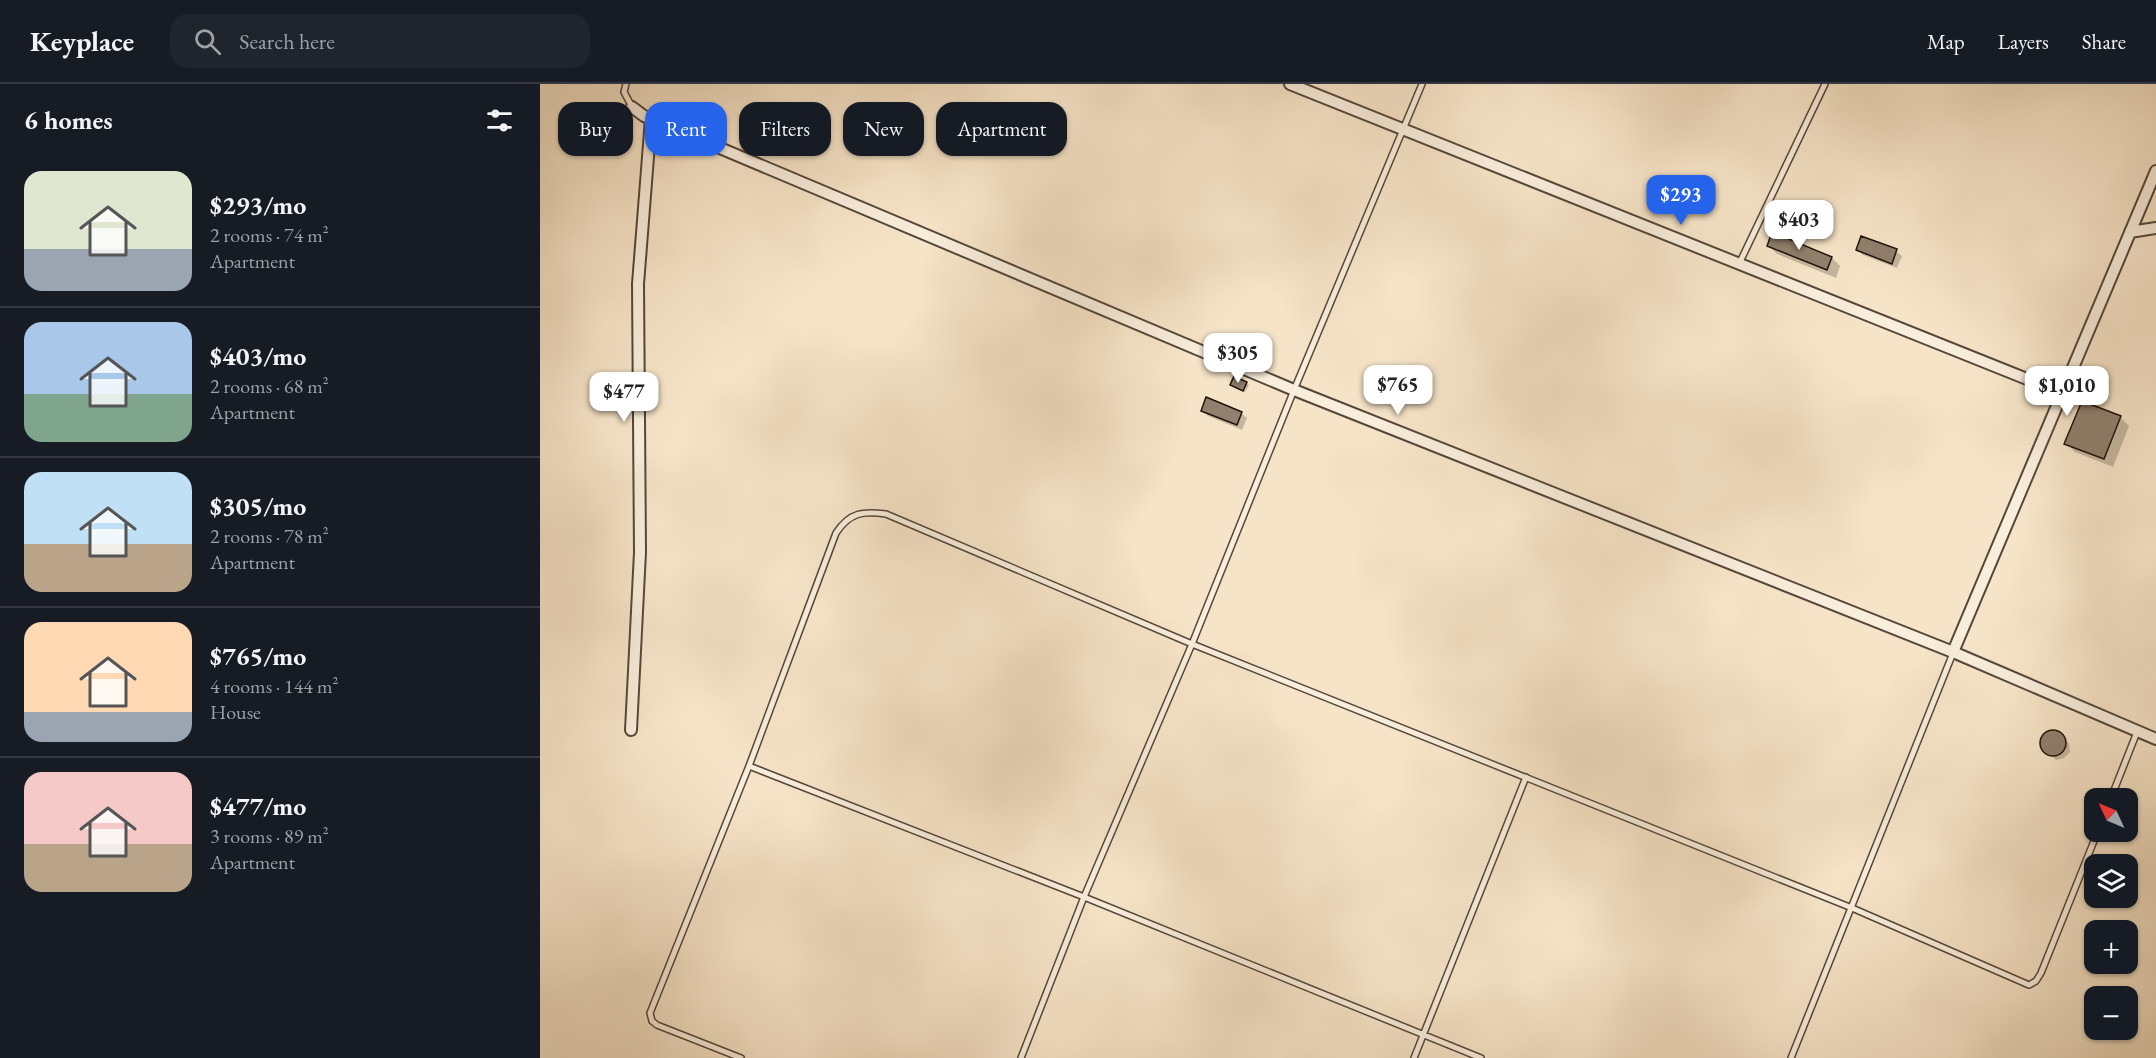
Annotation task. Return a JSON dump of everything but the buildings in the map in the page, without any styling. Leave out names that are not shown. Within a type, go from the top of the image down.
[{"type":"street","points":[[1290,84],[2062,393]]},
{"type":"street","points":[[727,151],[1294,390],[1953,652],[2156,739]]},
{"type":"street","points":[[631,730],[640,552],[638,284],[648,156]]},
{"type":"street","points":[[1953,652],[2156,171]]},
{"type":"street","points":[[2130,232],[2156,228]]},
{"type":"lane","points":[[626,84],[624,92],[629,102]]},
{"type":"lane","points":[[1021,1058],[1084,897],[1192,644],[1294,390],[1422,84]]},
{"type":"lane","points":[[1739,264],[1825,84]]},
{"type":"lane","points":[[741,1058],[657,1025],[652,1021],[650,1013],[749,766],[836,533],[844,521],[865,512],[886,514],[1192,644],[1852,908],[2029,985],[2036,981],[2042,973],[2094,842]]},
{"type":"lane","points":[[1791,1058],[1953,652]]},
{"type":"lane","points":[[2115,788],[2137,732]]},
{"type":"lane","points":[[749,766],[1084,897],[1481,1058]]},
{"type":"lane","points":[[1414,1058],[1526,777]]}]
